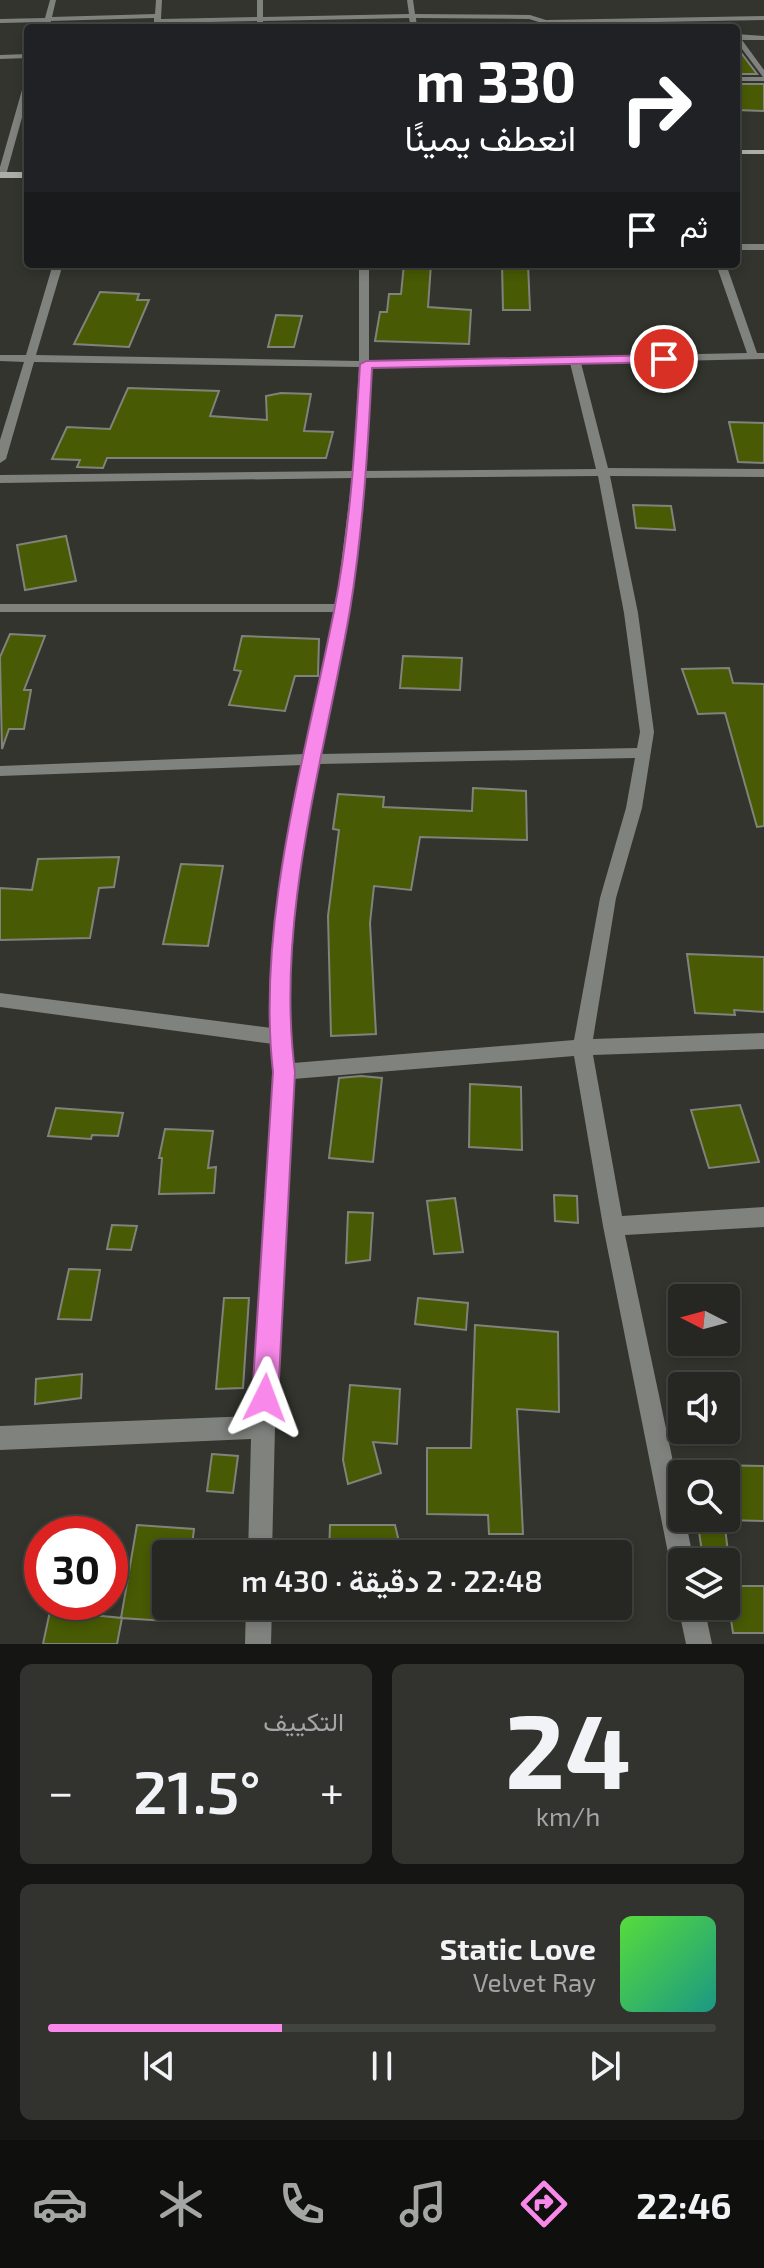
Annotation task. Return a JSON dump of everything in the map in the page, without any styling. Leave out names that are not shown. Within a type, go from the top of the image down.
[{"type":"main road","points":[[740,152],[764,152]]},
{"type":"main road","points":[[1,175],[24,175]]},
{"type":"street","points":[[46,24],[53,0]]},
{"type":"street","points":[[157,21],[159,0]]},
{"type":"street","points":[[260,0],[260,24]]},
{"type":"street","points":[[410,0],[413,24]]},
{"type":"street","points":[[0,21],[411,16],[530,17],[543,24]]},
{"type":"street","points":[[575,24],[764,18]]},
{"type":"street","points":[[724,19],[727,24]]},
{"type":"street","points":[[740,37],[764,38]]},
{"type":"street","points":[[740,41],[764,77],[740,79]]},
{"type":"street","points":[[0,57],[24,56]]},
{"type":"street","points":[[1,175],[24,97]]},
{"type":"street","points":[[740,247],[764,247]]},
{"type":"street","points":[[0,459],[57,268]]},
{"type":"street","points":[[260,1540],[263,1427],[284,1072],[280,1037],[280,953],[311,759],[342,608],[360,474],[366,364],[364,268]]},
{"type":"street","points":[[0,358],[366,364],[758,356],[723,268]]},
{"type":"street","points":[[575,362],[603,472],[631,613],[647,732],[634,808],[608,898],[582,1047],[613,1226],[679,1548]]},
{"type":"street","points":[[0,479],[764,473]]},
{"type":"street","points":[[0,608],[342,608]]},
{"type":"street","points":[[0,771],[311,759],[643,753]]},
{"type":"street","points":[[0,1000],[280,1037]]},
{"type":"street","points":[[284,1072],[582,1047],[764,1041]]},
{"type":"street","points":[[613,1226],[764,1217]]},
{"type":"street","points":[[0,1438],[263,1427]]},
{"type":"street","points":[[258,1644],[259,1620]]},
{"type":"street","points":[[694,1620],[699,1644]]},
{"type":"building","points":[[740,51],[757,74],[740,74]]},
{"type":"building","points":[[740,84],[764,84],[764,111],[740,110]]},
{"type":"building","points":[[404,268],[431,268],[428,307],[471,310],[469,344],[375,341],[380,312],[387,312],[389,294],[401,294]]},
{"type":"building","points":[[502,268],[528,268],[530,310],[503,310]]},
{"type":"building","points":[[100,292],[139,294],[137,300],[149,300],[129,347],[74,344]]},
{"type":"building","points":[[276,315],[302,316],[294,347],[268,347]]},
{"type":"building","points":[[128,388],[219,391],[210,416],[267,420],[266,396],[311,394],[304,431],[333,432],[326,458],[107,458],[103,468],[77,467],[80,460],[52,459],[67,427],[110,429]]},
{"type":"building","points":[[729,422],[764,423],[764,463],[738,462]]},
{"type":"building","points":[[633,505],[671,506],[675,530],[636,528]]},
{"type":"building","points":[[66,536],[76,581],[25,590],[17,545]]},
{"type":"building","points":[[10,634],[45,636],[24,690],[31,690],[24,729],[9,729],[2,749],[0,657]]},
{"type":"building","points":[[242,636],[319,639],[318,676],[295,676],[285,711],[229,705],[241,671],[234,670]]},
{"type":"building","points":[[403,656],[462,658],[460,690],[400,688]]},
{"type":"building","points":[[729,668],[733,683],[764,684],[764,826],[757,827],[725,713],[698,714],[682,669]]},
{"type":"building","points":[[473,788],[526,791],[527,840],[420,837],[411,890],[374,886],[370,923],[376,1034],[331,1036],[328,916],[339,830],[333,829],[338,794],[384,797],[383,807],[472,811]]},
{"type":"building","points":[[119,857],[114,887],[99,888],[90,938],[0,940],[0,888],[32,890],[38,859]]},
{"type":"building","points":[[181,864],[223,866],[208,946],[163,944]]},
{"type":"building","points":[[687,954],[764,957],[764,1012],[734,1010],[735,1015],[695,1013]]},
{"type":"building","points":[[339,1078],[382,1078],[373,1162],[329,1158]]},
{"type":"building","points":[[470,1084],[521,1087],[522,1150],[469,1147]]},
{"type":"building","points":[[740,1105],[759,1162],[709,1168],[691,1110]]},
{"type":"building","points":[[56,1108],[123,1113],[118,1136],[92,1135],[91,1139],[48,1136]]},
{"type":"building","points":[[165,1129],[213,1131],[208,1168],[216,1167],[214,1193],[159,1194],[162,1158],[159,1158]]},
{"type":"building","points":[[554,1195],[577,1196],[578,1223],[555,1221]]},
{"type":"building","points":[[455,1198],[463,1252],[434,1254],[427,1201]]},
{"type":"building","points":[[348,1212],[373,1213],[370,1260],[346,1263]]},
{"type":"building","points":[[112,1225],[137,1226],[131,1250],[107,1249]]},
{"type":"building","points":[[69,1269],[100,1270],[91,1320],[58,1319]]},
{"type":"building","points":[[224,1298],[249,1298],[243,1388],[216,1389]]},
{"type":"building","points":[[418,1298],[468,1303],[466,1330],[415,1324]]},
{"type":"building","points":[[475,1325],[558,1332],[559,1412],[517,1409],[523,1534],[489,1534],[488,1515],[427,1514],[427,1448],[471,1448]]},
{"type":"building","points":[[82,1374],[81,1398],[35,1404],[36,1379]]},
{"type":"building","points":[[350,1385],[400,1389],[397,1444],[373,1442],[381,1473],[348,1484],[343,1460]]},
{"type":"building","points":[[212,1454],[238,1456],[233,1493],[207,1491]]},
{"type":"building","points":[[740,1466],[764,1466],[764,1521],[740,1520]]},
{"type":"building","points":[[137,1525],[194,1529],[193,1540],[152,1540],[152,1620],[166,1621],[128,1618],[128,1577]]},
{"type":"building","points":[[330,1525],[395,1525],[399,1540],[329,1540]]},
{"type":"building","points":[[699,1532],[726,1532],[728,1548],[701,1548]]},
{"type":"building","points":[[740,1586],[764,1586],[764,1633],[733,1633],[731,1620],[740,1620]]},
{"type":"building","points":[[48,1620],[122,1620],[117,1644],[43,1644]]},
{"type":"route","points":[[265,1398],[284,1072],[280,1037],[280,953],[311,759],[342,608],[360,474],[366,364],[664,359]]}]
